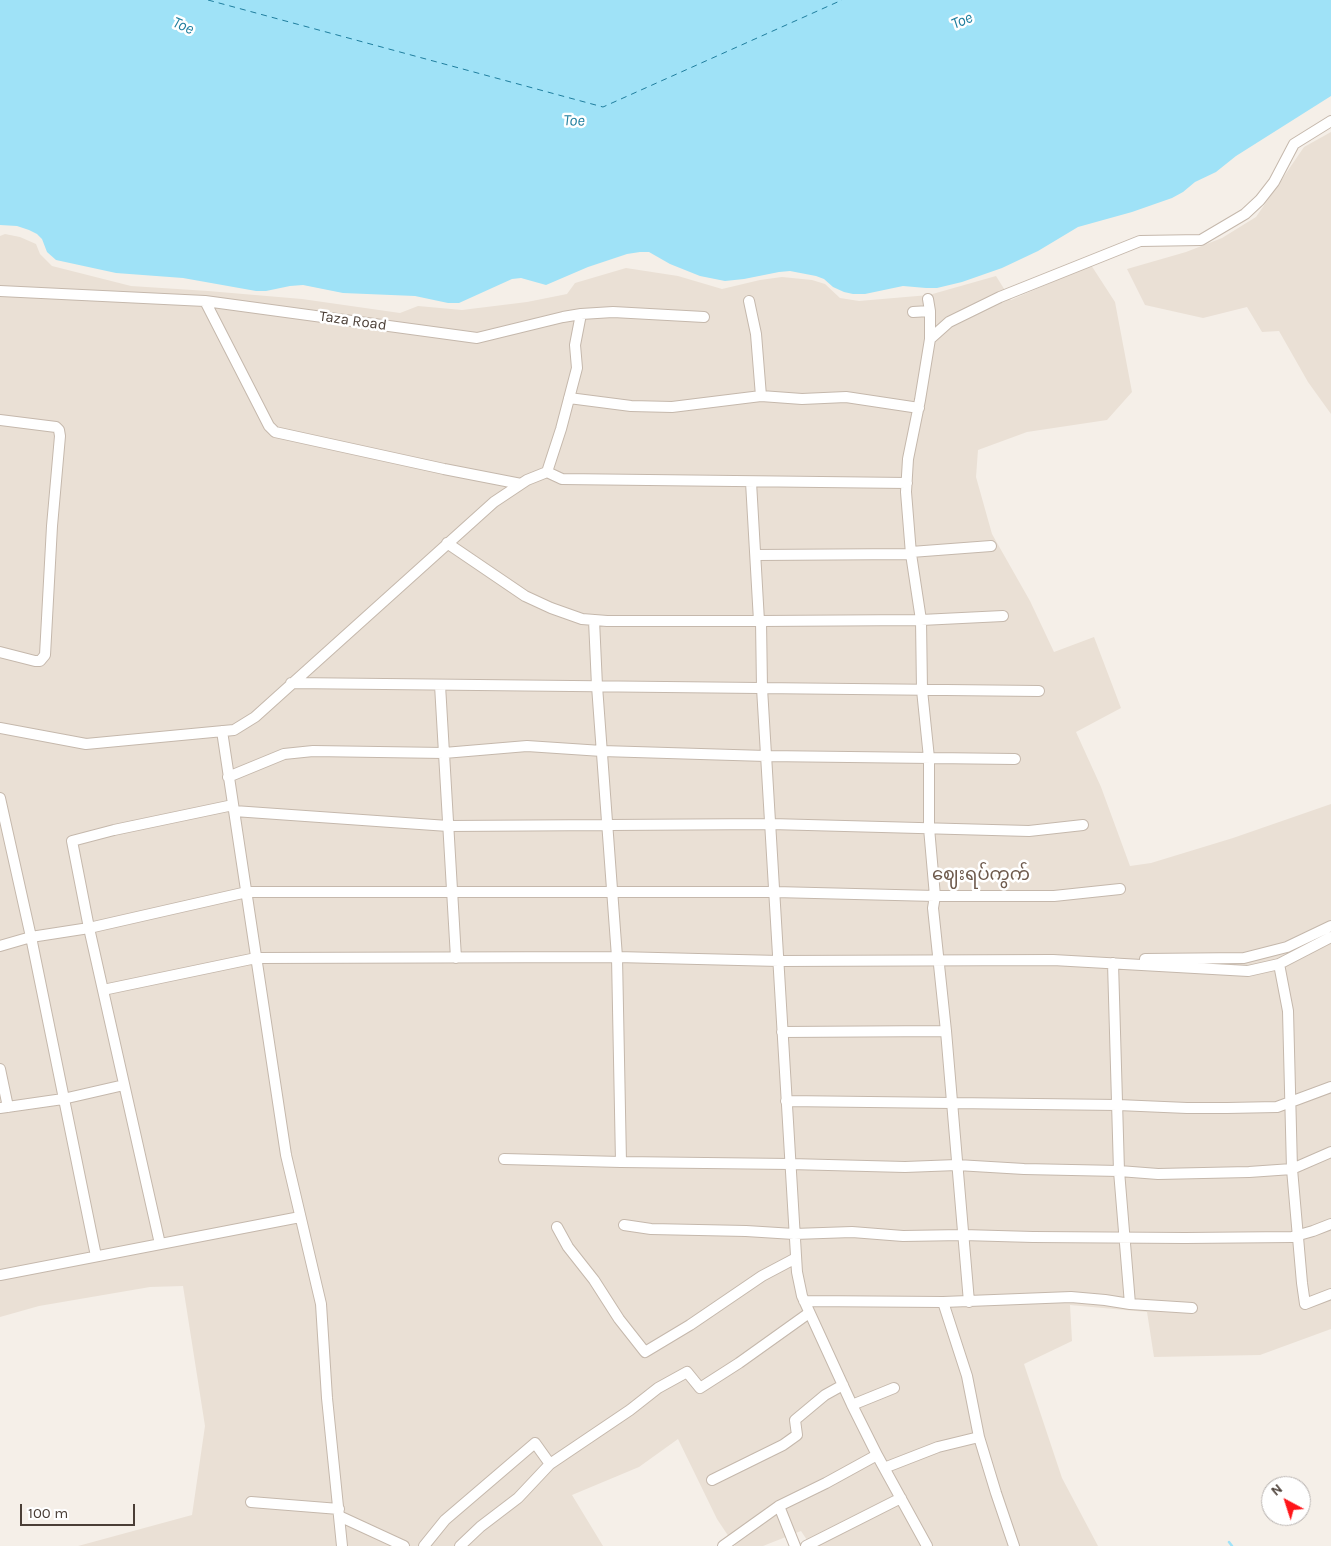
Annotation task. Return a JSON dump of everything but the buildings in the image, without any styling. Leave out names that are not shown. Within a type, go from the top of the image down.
[{"type":"street","points":[[930,339],[949,322],[1000,297],[1140,240],[1201,240],[1245,214],[1260,200],[1274,182],[1294,144],[1331,121]]},
{"type":"street","name":"Taza Road","points":[[0,291],[205,301],[477,338],[581,314],[614,312],[704,317]]},
{"type":"street","points":[[928,299],[930,339],[919,408],[908,459],[906,492],[911,553],[921,620],[922,690],[930,758],[929,828],[935,896],[934,908],[969,1302]]},
{"type":"street","points":[[205,301],[269,426],[275,432],[521,484]]},
{"type":"street","points":[[749,301],[756,334],[761,396]]},
{"type":"street","points":[[913,312],[930,311]]},
{"type":"street","points":[[546,472],[577,368],[574,345],[581,314]]},
{"type":"street","points":[[569,398],[631,406],[672,407],[761,396],[802,399],[846,397],[919,408]]},
{"type":"street","points":[[0,420],[56,427],[59,430],[60,436],[52,526],[45,655],[40,661],[35,661],[0,652]]},
{"type":"street","points":[[0,728],[86,744],[234,730],[255,717],[494,502],[527,480],[546,472],[562,479],[907,483]]},
{"type":"street","points":[[751,482],[759,621],[761,621],[762,688],[798,1280],[804,1301],[852,1405],[927,1546]]},
{"type":"street","points":[[447,543],[525,596],[551,608],[594,620],[921,620],[1003,616]]},
{"type":"street","points":[[756,555],[911,553],[991,546]]},
{"type":"street","points":[[594,620],[606,825],[617,957],[621,1162]]},
{"type":"street","points":[[291,683],[1039,691]]},
{"type":"street","points":[[440,685],[456,958]]},
{"type":"street","points":[[222,732],[286,1155],[320,1304],[327,1398],[342,1546]]},
{"type":"street","points":[[228,777],[284,754],[313,751],[444,752],[527,746],[602,751],[766,756],[1015,759]]},
{"type":"street","points":[[0,798],[31,937],[96,1256]]},
{"type":"street","points":[[160,1244],[89,928],[72,842],[114,830],[233,808],[448,826],[770,824],[1029,831],[1083,825]]},
{"type":"street","points":[[0,946],[31,937],[89,928],[246,892],[775,892],[935,896],[1054,896],[1120,889]]},
{"type":"street","points":[[1125,964],[1126,958],[1244,958],[1287,947],[1331,926]]},
{"type":"street","points":[[103,990],[256,958],[617,957],[779,961],[1054,960],[1248,971],[1279,964],[1331,937]]},
{"type":"street","points":[[1113,964],[1119,1171],[1130,1304]]},
{"type":"street","points":[[1279,964],[1288,1011],[1291,1102],[1290,1139],[1297,1236],[1305,1304],[1331,1294]]},
{"type":"street","points":[[782,1032],[946,1031]]},
{"type":"street","points":[[0,1069],[4,1108],[63,1099],[124,1085]]},
{"type":"street","points":[[786,1101],[1118,1105],[1187,1108],[1277,1107],[1331,1087]]},
{"type":"street","points":[[504,1159],[905,1167],[957,1165],[1158,1174],[1292,1169],[1331,1152]]},
{"type":"street","points":[[0,1275],[300,1216]]},
{"type":"street","points":[[624,1225],[651,1229],[794,1234],[852,1232],[903,1236],[1185,1238],[1292,1237],[1331,1224]]},
{"type":"street","points":[[557,1227],[568,1247],[645,1352],[690,1325],[762,1276],[796,1258]]},
{"type":"street","points":[[804,1301],[969,1302],[1071,1297],[1130,1304],[1192,1308]]},
{"type":"street","points":[[943,1302],[968,1376],[979,1437],[1014,1546]]},
{"type":"street","points":[[460,1546],[480,1526],[518,1498],[550,1464],[630,1410],[658,1388],[687,1372],[700,1388],[739,1363],[809,1312]]},
{"type":"street","points":[[712,1480],[783,1445],[797,1435],[795,1420],[825,1395],[843,1385]]},
{"type":"street","points":[[852,1405],[894,1388]]},
{"type":"street","points":[[884,1468],[938,1447],[979,1437]]},
{"type":"street","points":[[424,1546],[445,1520],[535,1443],[550,1464]]},
{"type":"street","points":[[723,1546],[779,1506],[826,1484],[877,1455]]},
{"type":"street","points":[[806,1546],[902,1498]]},
{"type":"street","points":[[251,1502],[339,1512],[404,1546]]},
{"type":"street","points":[[779,1506],[795,1546]]},
{"type":"shaded area","points":[[1331,132],[1331,414],[1308,382],[1279,331],[1262,332],[1247,307],[1203,318],[1145,305],[1127,269],[1186,252],[1222,238],[1256,217],[1304,147]]},
{"type":"shaded area","points":[[5,234],[20,237],[36,244],[40,254],[52,266],[131,286],[302,299],[400,313],[418,306],[462,310],[527,302],[567,294],[575,283],[626,268],[678,276],[722,289],[782,277],[812,280],[825,284],[840,298],[859,301],[929,295],[996,276],[1011,300],[1091,265],[1115,302],[1132,392],[1107,420],[1027,432],[978,450],[976,477],[992,534],[1030,601],[1054,652],[1094,637],[1121,708],[1076,732],[1101,787],[1130,866],[1151,863],[1233,838],[1331,804],[1331,1329],[1260,1355],[1154,1357],[1147,1312],[1070,1305],[1072,1341],[1024,1364],[1062,1478],[1098,1546],[811,1546],[801,1531],[763,1546],[735,1546],[717,1519],[678,1439],[639,1467],[572,1495],[603,1546],[78,1546],[192,1515],[205,1426],[183,1286],[150,1287],[39,1306],[0,1317],[0,236]]},
{"type":"water","name":"Toe","points":[[0,0],[1331,0],[1331,96],[1236,156],[1216,172],[1195,182],[1172,198],[1132,212],[1078,227],[1038,251],[1002,268],[962,282],[937,288],[903,286],[865,294],[853,294],[833,287],[824,279],[816,276],[790,271],[725,281],[700,276],[670,264],[649,252],[640,252],[627,254],[588,267],[546,285],[521,278],[512,279],[459,303],[448,303],[415,296],[343,293],[303,285],[256,291],[183,278],[116,273],[56,260],[47,252],[42,239],[37,234],[17,226],[0,225]]},
{"type":"waterway","points":[[1229,1542],[1232,1546]]},
{"type":"ferry route","points":[[208,0],[603,107],[842,0]]},
{"type":"district","name":"ဈေးရပ်ကွက်","points":[[981,875]]}]
